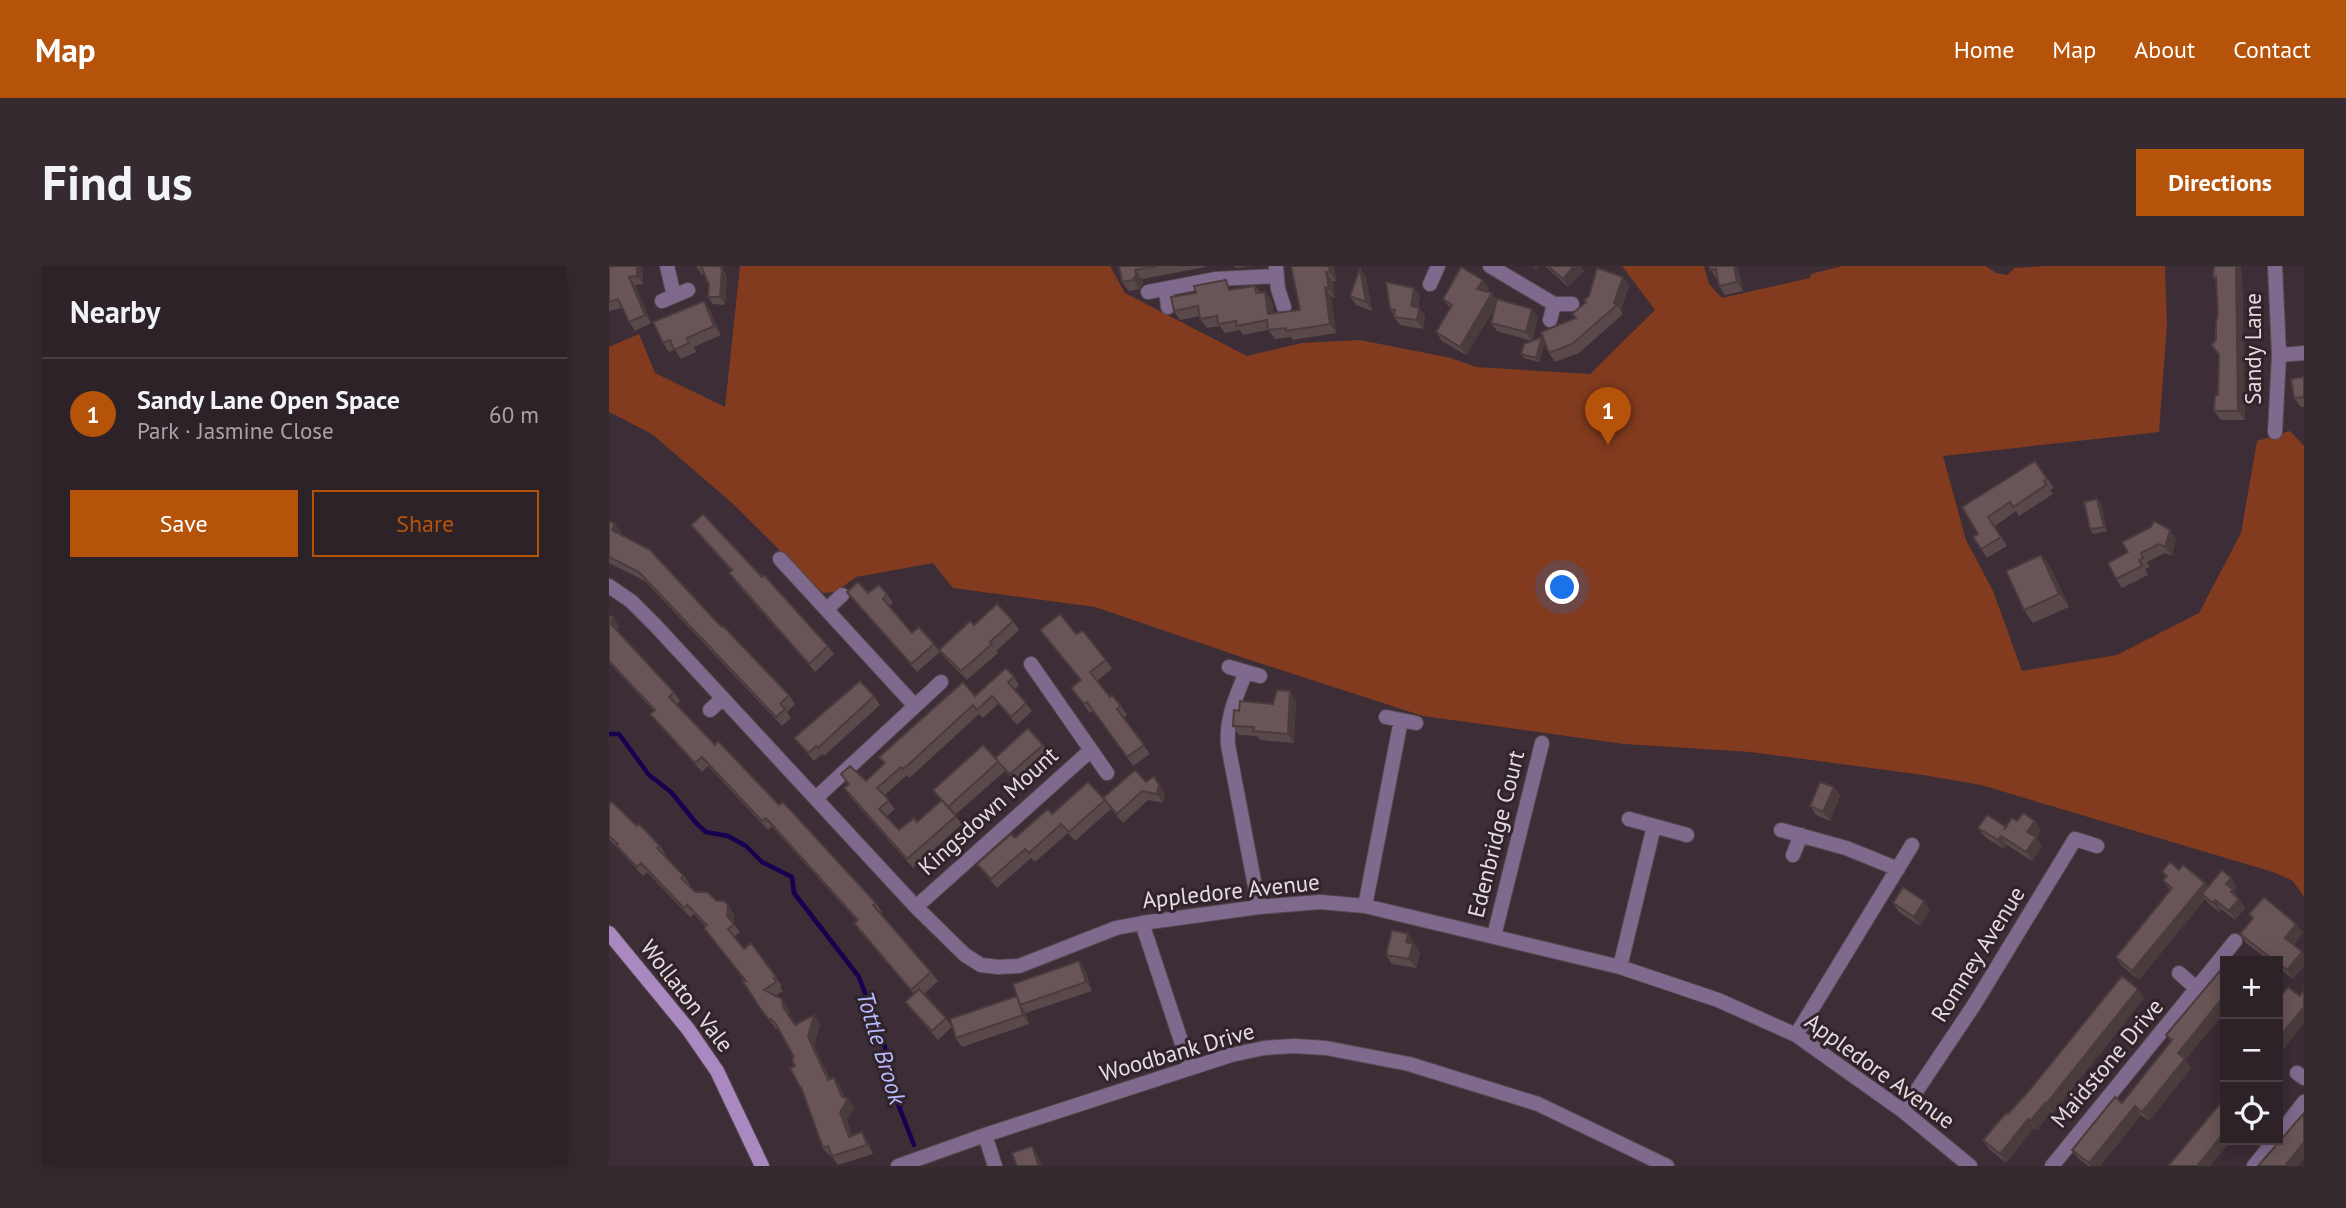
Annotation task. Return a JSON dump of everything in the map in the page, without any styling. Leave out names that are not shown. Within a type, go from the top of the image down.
[{"type":"street","points":[[667,266],[668,298],[688,290]]},
{"type":"street","points":[[1430,284],[1438,266]]},
{"type":"street","points":[[1490,266],[1554,304],[1572,304]]},
{"type":"street","name":"Sandy Lane","points":[[2275,266],[2279,355],[2275,432]]},
{"type":"street","points":[[1148,292],[1276,271],[1284,307]]},
{"type":"street","points":[[1166,289],[1168,307]]},
{"type":"street","points":[[1550,320],[1554,304]]},
{"type":"street","points":[[2279,355],[2304,353]]},
{"type":"street","points":[[780,559],[915,706]]},
{"type":"street","name":"Appledore Avenue","points":[[609,586],[631,601],[916,907],[965,955],[981,965],[1019,966],[1116,929],[1142,923],[1259,907],[1320,902],[1365,906],[1620,967],[1718,1000],[1796,1035],[1903,1111],[1970,1166]]},
{"type":"street","points":[[827,610],[842,595]]},
{"type":"street","name":"Kingsdown Mount","points":[[1031,664],[1107,772]]},
{"type":"street","points":[[1229,667],[1253,674],[1229,716],[1227,729],[1259,907]]},
{"type":"street","points":[[816,798],[941,682]]},
{"type":"street","points":[[710,710],[723,698]]},
{"type":"street","points":[[1365,906],[1393,719],[1416,723]]},
{"type":"street","name":"Edenbridge Court","points":[[1494,936],[1542,743]]},
{"type":"street","name":"Kingsdown Mount","points":[[916,907],[1091,750]]},
{"type":"street","points":[[1629,819],[1687,835]]},
{"type":"street","points":[[1620,967],[1654,826]]},
{"type":"street","points":[[1781,830],[1846,848],[1898,869]]},
{"type":"street","points":[[1793,855],[1801,835]]},
{"type":"street","name":"Romney Avenue","points":[[1903,1111],[1974,1005],[2075,839],[2097,846]]},
{"type":"street","points":[[1796,1035],[1912,845]]},
{"type":"street","points":[[1142,923],[1190,1068]]},
{"type":"street","name":"Wollaton Vale","points":[[609,933],[688,1029],[717,1071],[762,1166]]},
{"type":"street","name":"Maidstone Drive","points":[[2052,1166],[2235,941]]},
{"type":"street","points":[[2179,973],[2197,989]]},
{"type":"street","name":"Woodbank Drive","points":[[898,1166],[1231,1055],[1264,1048],[1294,1046],[1365,1054],[1409,1064],[1538,1104],[1667,1166]]},
{"type":"street","points":[[2283,1129],[2304,1102]]},
{"type":"street","points":[[985,1135],[995,1166]]},
{"type":"street","points":[[2254,1166],[2270,1145]]},
{"type":"shaded area","points":[[740,266],[1110,266],[1125,293],[1247,356],[1302,343],[1360,340],[1451,358],[1476,367],[1590,374],[1655,310],[1622,266],[1704,266],[1709,284],[1722,298],[1810,278],[1811,274],[1842,266],[1986,266],[1996,273],[2007,275],[2015,268],[2045,266],[2165,266],[2167,324],[2159,432],[1943,456],[1966,540],[1993,591],[2022,671],[2117,655],[2199,613],[2241,533],[2257,441],[2290,431],[2304,446],[2304,897],[2293,881],[2273,872],[1981,785],[1751,752],[1624,744],[1423,716],[1095,607],[953,588],[933,563],[856,577],[835,592],[823,593],[731,502],[652,434],[609,412],[609,347],[639,334],[655,373],[725,407]]},
{"type":"building","points":[[637,266],[637,276],[629,277],[645,315],[629,322],[618,299],[609,302],[609,267]]},
{"type":"building","points":[[701,266],[720,266],[720,297],[708,297],[709,285]]},
{"type":"building","points":[[1119,266],[1157,266],[1135,270],[1133,280],[1122,282]]},
{"type":"building","points":[[1291,266],[1329,266],[1330,272],[1326,272],[1329,289],[1325,287],[1330,324],[1286,331],[1286,328],[1268,330],[1267,320],[1237,326],[1236,321],[1218,324],[1217,316],[1200,319],[1198,306],[1174,311],[1171,297],[1196,293],[1194,286],[1226,280],[1229,290],[1255,286],[1256,293],[1265,292],[1268,314],[1300,310]]},
{"type":"building","points":[[1548,266],[1574,266],[1563,279]]},
{"type":"building","points":[[1709,266],[1734,266],[1737,282],[1719,286],[1716,269],[1710,270]]},
{"type":"building","points":[[2214,266],[2236,266],[2238,411],[2214,411],[2215,395],[2218,395],[2219,354],[2211,345],[2216,340],[2218,314]]},
{"type":"building","points":[[1461,267],[1483,280],[1477,289],[1492,293],[1460,347],[1436,332],[1452,305],[1443,299]]},
{"type":"building","points":[[1597,268],[1623,277],[1614,303],[1617,305],[1572,344],[1549,353],[1541,332],[1576,318],[1572,314],[1586,302],[1584,300],[1589,296]]},
{"type":"building","points":[[1360,269],[1366,302],[1350,296]]},
{"type":"building","points":[[1386,282],[1414,288],[1411,306],[1419,308],[1417,320],[1394,317],[1395,310],[1390,309]]},
{"type":"building","points":[[1497,299],[1532,309],[1526,332],[1491,323]]},
{"type":"building","points":[[704,301],[714,326],[687,338],[689,343],[674,350],[670,340],[663,343],[653,322]]},
{"type":"building","points":[[1542,337],[1536,358],[1521,354],[1524,344]]},
{"type":"building","points":[[2304,377],[2304,397],[2294,398],[2291,379]]},
{"type":"building","points":[[2035,461],[2047,479],[2044,481],[2046,485],[2013,507],[2010,502],[1988,517],[2001,537],[1981,549],[1973,537],[1978,534],[1962,507]]},
{"type":"building","points":[[2097,499],[2104,527],[2090,529],[2084,502]]},
{"type":"building","points":[[703,514],[762,577],[764,575],[828,646],[809,664],[729,573],[732,570],[691,525]]},
{"type":"building","points":[[609,521],[615,524],[612,530],[652,551],[789,695],[780,704],[785,709],[776,717],[639,572],[609,557]]},
{"type":"building","points":[[2154,521],[2170,530],[2165,547],[2159,544],[2141,553],[2143,558],[2139,560],[2142,566],[2116,579],[2108,563],[2128,552],[2122,542],[2151,527]]},
{"type":"building","points":[[2041,555],[2059,594],[2024,610],[2006,571]]},
{"type":"building","points":[[858,582],[868,593],[879,585],[887,594],[883,599],[912,633],[919,627],[934,644],[911,664],[847,592]]},
{"type":"building","points":[[997,604],[1013,621],[961,671],[939,650],[970,621],[974,625]]},
{"type":"building","points":[[1060,614],[1076,634],[1083,631],[1106,660],[1090,672],[1121,706],[1117,709],[1144,745],[1127,757],[1087,702],[1084,704],[1071,688],[1081,680],[1040,630]]},
{"type":"building","points":[[609,616],[613,617],[610,623],[674,692],[669,697],[715,745],[718,741],[779,805],[783,802],[876,903],[873,905],[931,972],[911,990],[854,923],[858,920],[766,818],[762,821],[702,757],[695,763],[650,714],[655,710],[609,661]]},
{"type":"building","points":[[1006,668],[1014,677],[1008,682],[1026,703],[1011,717],[992,696],[977,710],[973,705],[909,764],[903,769],[901,767],[877,788],[889,800],[879,809],[899,830],[914,818],[917,822],[942,800],[956,816],[907,859],[844,788],[849,784],[841,774],[850,766],[866,781],[885,763],[879,757],[963,682],[975,696]]},
{"type":"building","points":[[860,681],[874,696],[818,748],[816,746],[808,753],[794,738]]},
{"type":"building","points":[[1277,690],[1290,691],[1288,734],[1233,726],[1234,710],[1239,711],[1240,701],[1273,704]]},
{"type":"building","points":[[1028,728],[1043,745],[1010,774],[998,762],[948,807],[933,790],[983,745],[995,758]]},
{"type":"building","points":[[1135,770],[1146,782],[1154,776],[1159,785],[1157,794],[1142,791],[1117,814],[1103,798]]},
{"type":"building","points":[[1088,782],[1105,800],[1069,832],[1061,824],[1029,853],[1025,849],[991,879],[977,864],[1011,834],[1015,838],[1048,809],[1052,814]]},
{"type":"building","points":[[1820,782],[1834,787],[1823,812],[1810,806]]},
{"type":"building","points":[[612,802],[660,846],[657,848],[684,876],[681,878],[695,892],[707,892],[717,901],[724,901],[728,905],[727,916],[734,924],[728,929],[744,949],[751,943],[776,977],[776,982],[764,990],[782,999],[783,1007],[795,1025],[814,1015],[808,1037],[828,1080],[834,1078],[842,1097],[848,1099],[840,1112],[849,1137],[862,1132],[867,1145],[832,1156],[828,1146],[823,1148],[801,1087],[790,1068],[795,1066],[792,1060],[794,1057],[776,1024],[769,1020],[760,1008],[742,980],[746,981],[704,928],[707,925],[687,905],[684,908],[641,863],[637,867],[609,836],[609,805]]},
{"type":"building","points":[[2023,813],[2035,821],[2027,832],[2036,837],[2026,852],[2001,836],[1998,840],[1978,828],[1987,815],[2006,827],[2012,818],[2017,821]]},
{"type":"building","points":[[2170,862],[2179,870],[2183,865],[2205,883],[2132,971],[2116,957],[2172,888],[2163,880],[2167,876],[2162,872]]},
{"type":"building","points":[[2222,870],[2231,878],[2226,884],[2239,899],[2229,911],[2202,894]]},
{"type":"building","points":[[1903,887],[1924,901],[1914,917],[1893,903]]},
{"type":"building","points":[[2264,897],[2296,924],[2285,938],[2302,952],[2287,970],[2283,967],[2283,956],[2269,956],[2240,934],[2253,918],[2249,914]]},
{"type":"building","points":[[1392,930],[1408,934],[1406,942],[1413,944],[1409,959],[1386,955]]},
{"type":"building","points":[[1079,961],[1086,982],[1020,1005],[1013,984]]},
{"type":"building","points":[[2220,971],[2220,1001],[2178,1053],[2185,1059],[2142,1112],[2135,1106],[2089,1163],[2072,1150],[2115,1097],[2122,1103],[2172,1040],[2166,1035]]},
{"type":"building","points":[[2122,976],[2138,989],[2046,1104],[2030,1121],[2028,1119],[2000,1154],[1983,1140],[2028,1092]]},
{"type":"building","points":[[2288,987],[2300,996],[2304,991],[2304,1009],[2283,1033],[2283,1019],[2283,993]]},
{"type":"building","points":[[919,989],[946,1018],[932,1031],[905,1002]]},
{"type":"building","points":[[1017,996],[1023,1015],[956,1038],[950,1019]]},
{"type":"building","points":[[2220,1104],[2220,1137],[2197,1166],[2168,1166]]},
{"type":"building","points":[[2304,1113],[2304,1142],[2285,1166],[2258,1166],[2276,1145],[2283,1145],[2283,1137]]},
{"type":"building","points":[[1032,1146],[1039,1166],[1017,1166],[1012,1153]]},
{"type":"waterway","name":"Tottle Brook","points":[[609,734],[619,734],[649,775],[671,792],[706,832],[728,836],[746,846],[762,862],[792,877],[794,893],[859,977],[885,1047],[891,1086],[914,1145]]},
{"type":"place","name":"Sandy Lane Open Space","points":[[1608,445]]}]
